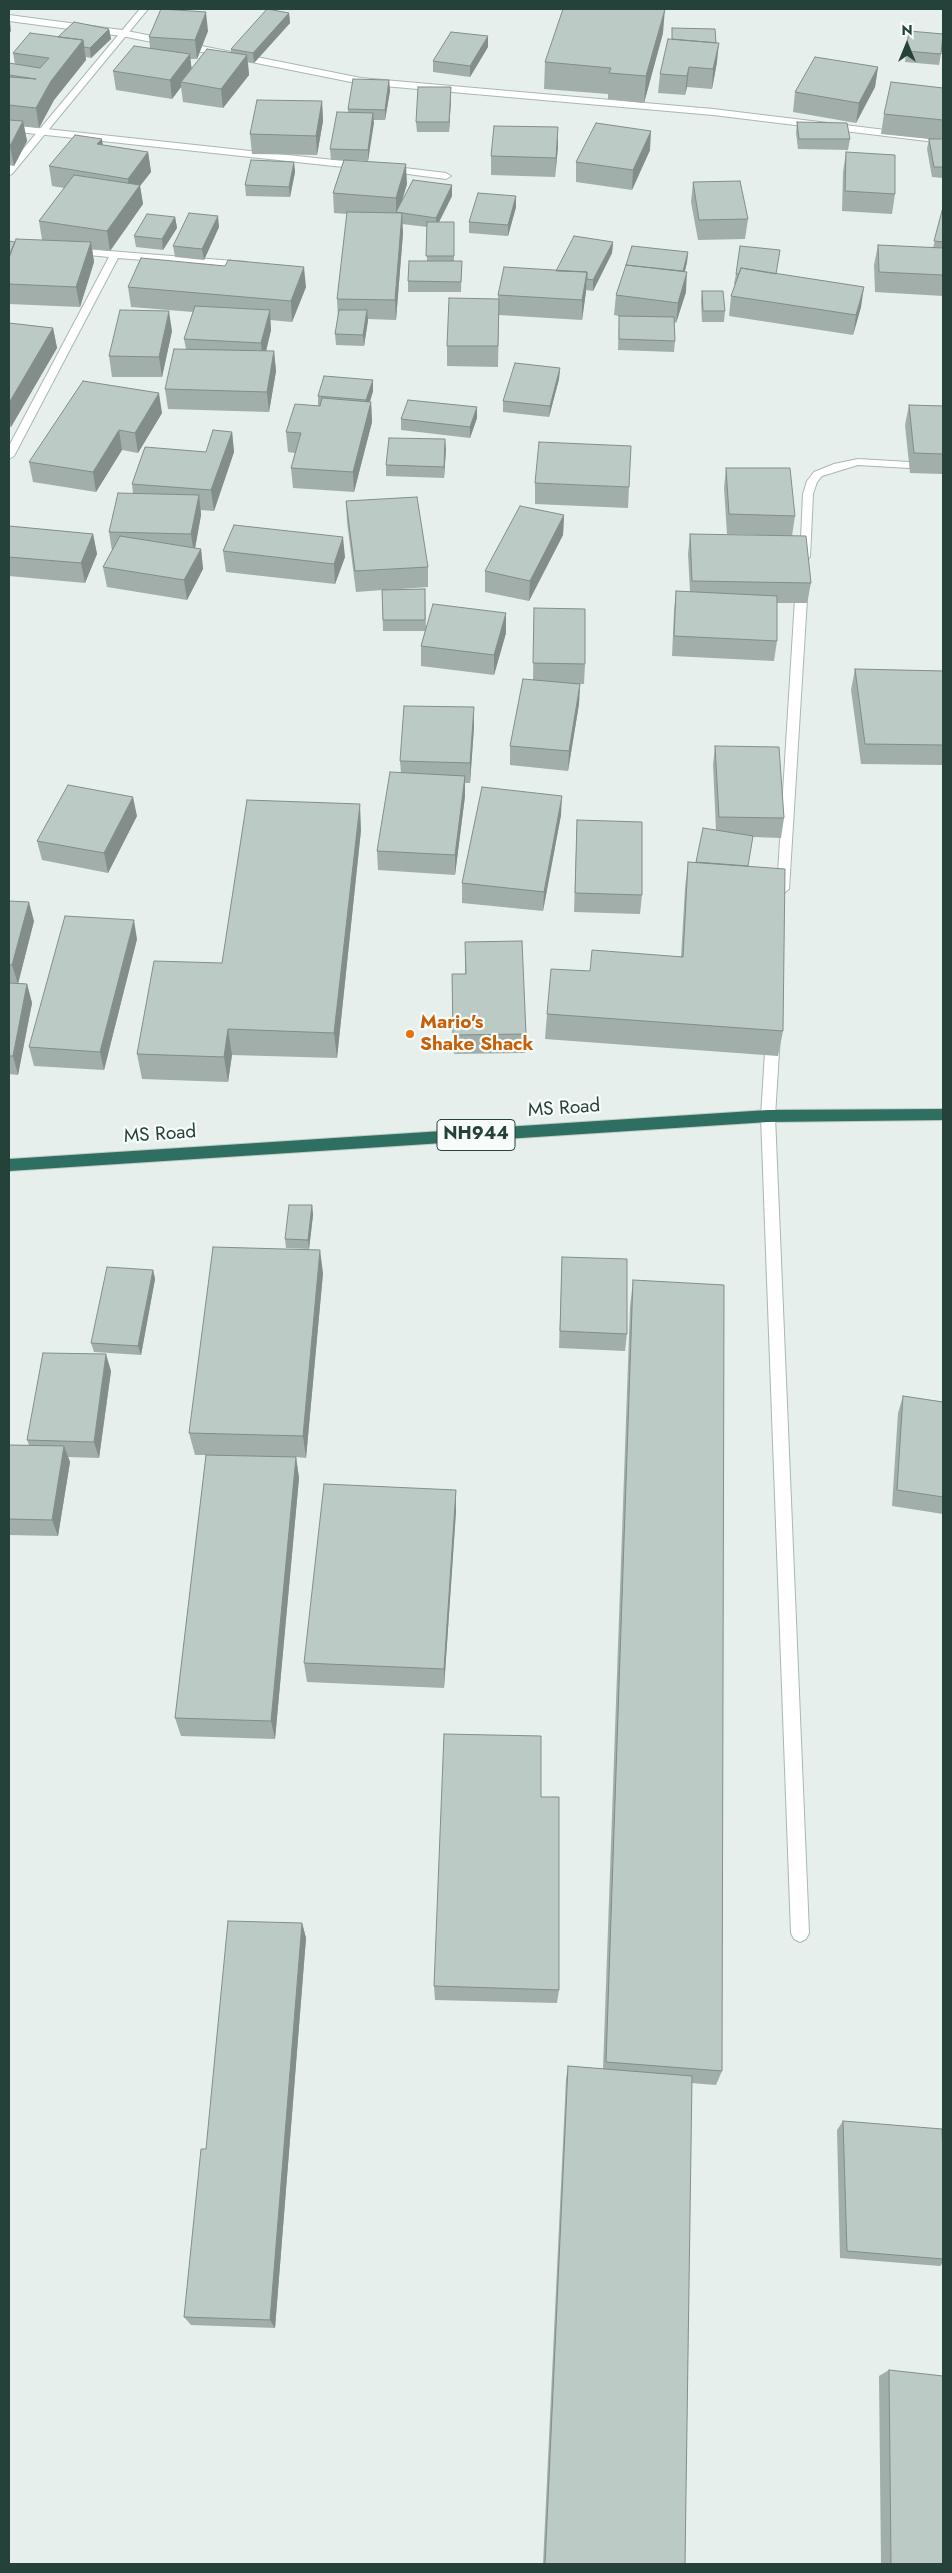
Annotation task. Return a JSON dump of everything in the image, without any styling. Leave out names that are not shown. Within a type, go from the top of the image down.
[{"type":"highway","name":"MS Road","points":[[9,1165],[768,1116],[943,1115]]},
{"type":"street","points":[[9,172],[122,33],[144,9]]},
{"type":"street","points":[[9,18],[122,33],[361,81],[713,112],[943,140]]},
{"type":"street","points":[[9,128],[446,176]]},
{"type":"street","points":[[57,249],[257,266]]},
{"type":"street","points":[[9,456],[114,255]]},
{"type":"street","points":[[782,899],[808,494],[812,481],[818,474],[838,466],[858,462],[943,467]]},
{"type":"street","points":[[774,1027],[768,1116],[800,1933]]},
{"type":"building","points":[[161,9],[206,12],[195,40],[149,37]]},
{"type":"building","points":[[267,9],[289,13],[253,53],[231,49]]},
{"type":"building","points":[[563,9],[665,9],[646,76],[609,73],[611,68],[545,62]]},
{"type":"building","points":[[74,22],[109,29],[90,48],[84,47],[83,40],[58,37]]},
{"type":"building","points":[[672,28],[715,29],[716,43],[672,39]]},
{"type":"building","points":[[909,31],[943,34],[941,54],[906,51]]},
{"type":"building","points":[[451,32],[488,36],[470,66],[433,61]]},
{"type":"building","points":[[30,33],[83,40],[51,81],[36,108],[9,105],[9,77],[36,79],[9,75],[9,63],[40,68],[49,58],[13,53]]},
{"type":"building","points":[[668,39],[719,43],[713,69],[689,67],[687,76],[660,74]]},
{"type":"building","points":[[134,46],[190,54],[170,80],[113,71]]},
{"type":"building","points":[[207,49],[247,55],[221,89],[181,82]]},
{"type":"building","points":[[815,57],[878,67],[859,103],[795,92]]},
{"type":"building","points":[[353,79],[389,80],[385,110],[348,109]]},
{"type":"building","points":[[891,82],[943,88],[943,120],[884,114]]},
{"type":"building","points":[[418,87],[451,87],[449,122],[416,122]]},
{"type":"building","points":[[257,100],[322,101],[316,136],[250,134]]},
{"type":"building","points":[[337,112],[373,113],[368,150],[330,149]]},
{"type":"building","points":[[9,120],[23,121],[10,146],[9,146]]},
{"type":"building","points":[[797,122],[847,123],[850,139],[799,139]]},
{"type":"building","points":[[596,123],[651,131],[633,170],[576,162]]},
{"type":"building","points":[[494,126],[558,127],[556,158],[491,156]]},
{"type":"building","points":[[75,135],[102,139],[97,144],[148,152],[128,179],[49,166]]},
{"type":"building","points":[[929,139],[943,139],[943,167],[934,167]]},
{"type":"building","points":[[846,152],[895,155],[895,194],[845,191]]},
{"type":"building","points":[[251,160],[294,162],[289,187],[245,185]]},
{"type":"building","points":[[344,160],[406,164],[396,198],[333,193]]},
{"type":"building","points":[[74,175],[140,185],[107,231],[39,221]]},
{"type":"building","points":[[413,180],[452,185],[436,218],[396,212]]},
{"type":"building","points":[[740,181],[748,219],[699,220],[693,182]]},
{"type":"building","points":[[478,193],[516,196],[508,225],[469,222]]},
{"type":"building","points":[[943,207],[943,242],[934,241]]},
{"type":"building","points":[[347,212],[402,213],[395,300],[337,299]]},
{"type":"building","points":[[189,213],[218,216],[202,249],[173,246]]},
{"type":"building","points":[[147,214],[175,217],[162,239],[134,236]]},
{"type":"building","points":[[427,222],[454,222],[454,256],[426,256]]},
{"type":"building","points":[[574,236],[613,242],[593,280],[587,279],[587,272],[556,271]]},
{"type":"building","points":[[16,239],[91,242],[76,287],[9,284],[9,258]]},
{"type":"building","points":[[9,241],[15,242],[9,255]]},
{"type":"building","points":[[878,245],[943,248],[943,275],[879,272]]},
{"type":"building","points":[[632,246],[688,252],[683,271],[626,265]]},
{"type":"building","points":[[740,246],[780,250],[776,274],[741,268],[739,274],[736,274]]},
{"type":"building","points":[[141,258],[225,266],[228,260],[304,267],[291,301],[128,287]]},
{"type":"building","points":[[409,261],[462,261],[461,282],[408,281]]},
{"type":"building","points":[[626,265],[687,272],[678,303],[616,295]]},
{"type":"building","points":[[504,267],[587,272],[582,300],[498,295]]},
{"type":"building","points":[[741,268],[864,287],[856,315],[731,296]]},
{"type":"building","points":[[702,291],[723,291],[725,311],[703,311]]},
{"type":"building","points":[[449,298],[499,299],[498,346],[447,346]]},
{"type":"building","points":[[195,306],[270,310],[261,343],[184,339]]},
{"type":"building","points":[[120,310],[169,311],[159,357],[109,356]]},
{"type":"building","points":[[339,310],[367,310],[363,335],[335,334]]},
{"type":"building","points":[[619,316],[674,317],[675,341],[619,339]]},
{"type":"building","points":[[9,323],[53,328],[9,403]]},
{"type":"building","points":[[174,349],[274,351],[267,392],[165,389]]},
{"type":"building","points":[[515,363],[560,368],[550,406],[503,401]]},
{"type":"building","points":[[324,376],[373,380],[366,400],[318,396]]},
{"type":"building","points":[[83,381],[159,393],[135,433],[119,430],[93,472],[29,462]]},
{"type":"building","points":[[322,398],[371,402],[353,472],[291,468],[301,433],[286,432],[295,404],[320,406]]},
{"type":"building","points":[[408,400],[477,407],[470,427],[401,419]]},
{"type":"building","points":[[909,405],[943,406],[943,454],[914,453]]},
{"type":"building","points":[[213,430],[232,432],[211,490],[132,484],[145,447],[206,452]]},
{"type":"building","points":[[389,438],[445,439],[444,467],[386,465]]},
{"type":"building","points":[[539,442],[631,446],[629,487],[535,483]]},
{"type":"building","points":[[726,468],[790,468],[795,516],[729,514]]},
{"type":"building","points":[[118,493],[199,495],[191,534],[109,532]]},
{"type":"building","points":[[417,497],[428,567],[355,571],[346,501]]},
{"type":"building","points":[[520,506],[564,515],[530,581],[485,571]]},
{"type":"building","points":[[234,525],[343,537],[334,564],[223,551]]},
{"type":"building","points":[[9,526],[93,534],[81,563],[9,557]]},
{"type":"building","points":[[690,534],[806,536],[811,583],[692,581]]},
{"type":"building","points":[[120,536],[201,549],[184,580],[103,567]]},
{"type":"building","points":[[425,589],[425,620],[383,620],[382,590]]},
{"type":"building","points":[[676,591],[777,596],[777,641],[674,636]]},
{"type":"building","points":[[433,604],[506,613],[494,655],[421,646]]},
{"type":"building","points":[[534,608],[585,609],[585,664],[533,663]]},
{"type":"building","points":[[855,669],[943,671],[943,745],[865,744]]},
{"type":"building","points":[[523,679],[580,684],[569,751],[510,746]]},
{"type":"building","points":[[404,706],[474,707],[470,763],[400,761]]},
{"type":"building","points":[[715,746],[779,747],[784,818],[719,817]]},
{"type":"building","points":[[390,772],[465,776],[455,855],[377,851]]},
{"type":"building","points":[[68,785],[133,797],[104,853],[37,841]]},
{"type":"building","points":[[482,787],[562,796],[544,892],[462,883]]},
{"type":"building","points":[[247,800],[360,804],[334,1033],[228,1029],[224,1057],[137,1054],[154,961],[222,963]]},
{"type":"building","points":[[577,820],[642,822],[642,895],[575,893]]},
{"type":"building","points":[[703,828],[753,836],[748,866],[696,862]]},
{"type":"building","points":[[688,862],[785,869],[783,1031],[547,1014],[551,969],[590,971],[592,950],[683,957]]},
{"type":"building","points":[[9,901],[29,902],[12,965],[9,965]]},
{"type":"building","points":[[65,916],[134,920],[100,1052],[29,1047]]},
{"type":"building","points":[[522,941],[526,1034],[453,1035],[452,974],[466,974],[465,942]]},
{"type":"building","points":[[9,983],[27,984],[13,1056],[9,1056]]},
{"type":"building","points":[[289,1205],[312,1205],[308,1240],[285,1239]]},
{"type":"building","points":[[213,1247],[320,1250],[303,1436],[189,1433]]},
{"type":"building","points":[[562,1257],[627,1259],[627,1334],[560,1331]]},
{"type":"building","points":[[107,1267],[153,1270],[138,1346],[91,1343]]},
{"type":"building","points":[[633,1280],[724,1285],[722,2071],[606,2062]]},
{"type":"building","points":[[43,1353],[106,1354],[94,1442],[27,1440]]},
{"type":"building","points":[[903,1396],[943,1402],[943,1497],[897,1490]]},
{"type":"building","points":[[9,1445],[64,1446],[52,1520],[9,1519]]},
{"type":"building","points":[[206,1455],[296,1457],[271,1721],[175,1718]]},
{"type":"building","points":[[324,1484],[456,1490],[444,1669],[304,1663]]},
{"type":"building","points":[[444,1734],[541,1736],[541,1797],[559,1797],[559,1990],[434,1986]]},
{"type":"building","points":[[228,1921],[302,1923],[270,2320],[184,2317],[201,2149],[206,2149]]},
{"type":"building","points":[[568,2066],[692,2076],[685,2564],[545,2564]]},
{"type":"building","points":[[843,2121],[942,2129],[943,2259],[847,2251]]},
{"type":"building","points":[[889,2370],[943,2376],[943,2564],[891,2564]]},
{"type":"place","name":"Mario's Shake Shack","points":[[410,1034]]}]
